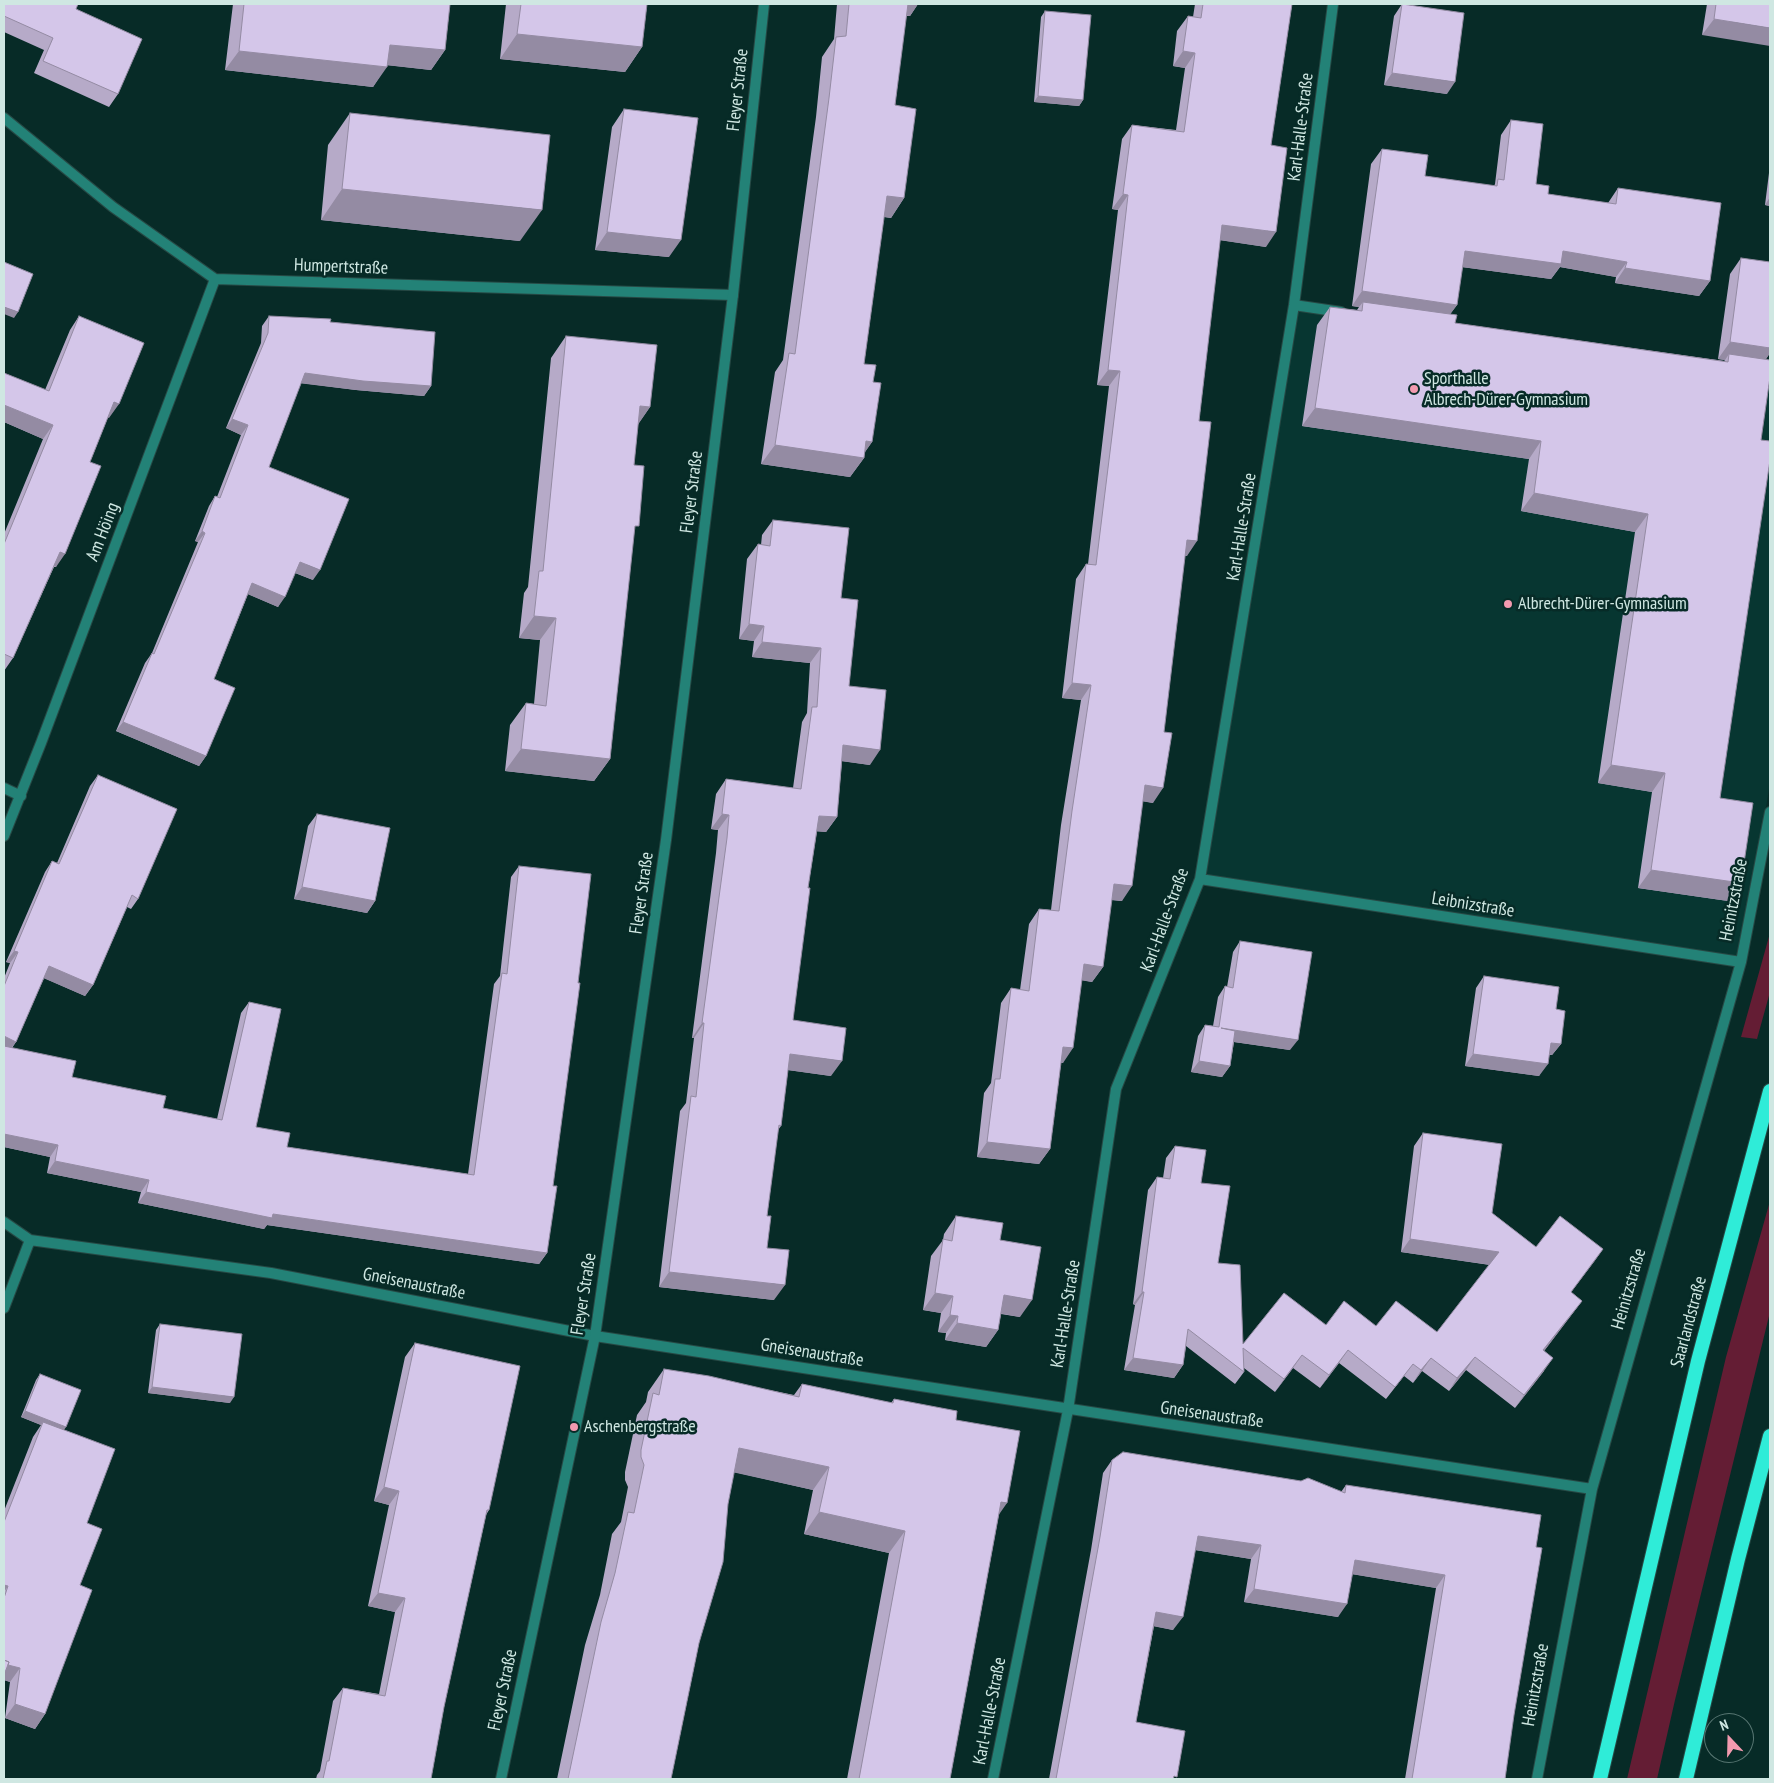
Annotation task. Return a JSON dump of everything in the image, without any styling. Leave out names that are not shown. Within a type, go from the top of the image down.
[{"type":"highway","name":"Saarlandstraße","points":[[1600,1779],[1698,1361],[1770,1091]]},
{"type":"highway","points":[[1686,1779],[1738,1559],[1770,1436]]},
{"type":"street","name":"Fleyer Straße","points":[[501,1779],[595,1336],[666,840],[733,295],[764,4]]},
{"type":"street","name":"Karl-Halle-Straße","points":[[993,1779],[1068,1410],[1116,1089],[1200,879],[1294,305],[1333,4]]},
{"type":"street","points":[[4,118],[113,207],[215,279]]},
{"type":"street","name":"Humpertstraße","points":[[215,279],[733,295]]},
{"type":"street","name":"Am Höing","points":[[4,836],[21,796],[215,279]]},
{"type":"street","points":[[1294,305],[1353,314]]},
{"type":"street","points":[[4,788],[21,796]]},
{"type":"street","name":"Heinitzstraße","points":[[1537,1779],[1592,1490],[1741,962],[1770,812]]},
{"type":"street","name":"Leibnizstraße","points":[[1200,879],[1741,962]]},
{"type":"street","points":[[4,1222],[30,1240],[4,1308]]},
{"type":"street","name":"Gneisenaustraße","points":[[30,1240],[272,1273],[595,1336],[1592,1490]]},
{"type":"shaded area","name":"Albrecht-Dürer-Gymnasium","points":[[1294,305],[1770,373],[1770,783],[1741,962],[1200,879]]},
{"type":"shaded area","points":[[1770,933],[1770,992],[1757,1039],[1741,1037]]},
{"type":"shaded area","points":[[1770,1201],[1770,1312],[1657,1779],[1627,1779],[1726,1357]]},
{"type":"building","points":[[4,4],[78,4],[76,9],[142,39],[118,94],[43,61],[53,38],[4,16]]},
{"type":"building","points":[[244,4],[450,4],[445,50],[390,45],[387,67],[239,51]]},
{"type":"building","points":[[521,4],[647,4],[642,47],[517,34]]},
{"type":"building","points":[[849,4],[908,4],[895,105],[916,109],[904,198],[887,196],[864,364],[876,365],[873,382],[881,383],[872,442],[866,441],[864,458],[775,445],[789,353],[795,354],[836,37],[846,36]]},
{"type":"building","points":[[1203,4],[1292,4],[1271,145],[1287,148],[1276,232],[1222,225],[1199,421],[1211,422],[1197,541],[1187,540],[1164,732],[1172,733],[1163,788],[1145,785],[1132,886],[1114,884],[1103,967],[1084,964],[1073,1048],[1063,1047],[1050,1149],[987,1142],[995,1079],[1000,1079],[1011,988],[1029,991],[1039,909],[1059,911],[1091,685],[1072,683],[1086,564],[1096,565],[1120,371],[1108,370],[1128,195],[1123,194],[1132,125],[1184,132],[1195,53],[1183,51],[1188,16],[1201,18]]},
{"type":"building","points":[[1402,4],[1464,13],[1455,82],[1392,73]]},
{"type":"building","points":[[1716,4],[1770,4],[1770,28],[1714,19]]},
{"type":"building","points":[[1045,11],[1091,15],[1083,100],[1038,96]]},
{"type":"building","points":[[624,109],[698,118],[681,240],[607,232]]},
{"type":"building","points":[[350,113],[550,135],[542,210],[342,189]]},
{"type":"building","points":[[1511,120],[1543,124],[1536,184],[1549,186],[1548,194],[1616,204],[1618,188],[1721,203],[1710,281],[1625,268],[1627,262],[1563,251],[1561,264],[1465,251],[1457,305],[1362,291],[1382,149],[1428,155],[1425,176],[1497,186],[1498,179],[1504,180]]},
{"type":"building","points":[[1741,258],[1770,262],[1770,348],[1730,342]]},
{"type":"building","points":[[4,262],[33,274],[18,312],[4,307]]},
{"type":"building","points":[[1363,302],[1457,315],[1455,323],[1728,362],[1729,354],[1770,360],[1770,377],[1761,440],[1770,441],[1770,460],[1720,798],[1753,803],[1741,883],[1651,870],[1665,773],[1611,765],[1648,514],[1534,493],[1541,441],[1315,408],[1330,307],[1362,311]]},
{"type":"building","points":[[79,316],[144,343],[119,404],[114,402],[90,462],[101,466],[65,554],[60,552],[13,658],[4,654],[4,544],[53,425],[4,405],[4,373],[49,391]]},
{"type":"building","points":[[269,316],[331,319],[330,322],[435,332],[431,386],[363,381],[305,373],[269,467],[349,499],[320,570],[300,562],[285,597],[252,583],[214,679],[235,688],[206,756],[123,722],[205,533],[202,531],[215,496],[220,498],[248,425],[232,419],[268,333]]},
{"type":"building","points":[[566,336],[657,345],[650,407],[640,406],[634,465],[644,466],[639,526],[635,526],[610,759],[521,749],[526,703],[546,706],[556,618],[534,616],[539,571],[543,571]]},
{"type":"building","points":[[773,520],[849,528],[841,598],[858,600],[849,686],[886,690],[880,750],[843,745],[837,817],[819,816],[808,888],[810,888],[793,1020],[846,1028],[842,1061],[790,1054],[767,1216],[771,1216],[767,1248],[789,1250],[785,1285],[669,1272],[691,1096],[696,1097],[704,1023],[702,1023],[727,838],[729,815],[722,814],[726,779],[801,789],[812,707],[817,707],[821,648],[762,642],[764,626],[749,624],[758,544],[770,546]]},
{"type":"building","points":[[98,775],[177,809],[138,899],[132,895],[93,985],[49,966],[16,1042],[4,1036],[4,986],[18,952],[14,951],[52,861],[59,864]]},
{"type":"building","points":[[317,814],[390,828],[375,901],[302,887]]},
{"type":"building","points":[[519,866],[591,874],[578,983],[580,983],[553,1186],[557,1186],[547,1253],[273,1214],[272,1218],[146,1192],[149,1180],[55,1161],[58,1145],[4,1134],[4,1046],[76,1061],[72,1077],[166,1096],[163,1108],[222,1120],[249,1002],[281,1009],[256,1127],[290,1133],[287,1147],[474,1175],[502,973],[507,974]]},
{"type":"building","points":[[1240,941],[1312,952],[1298,1040],[1221,1028],[1235,1031],[1230,1066],[1199,1061],[1205,1025],[1219,1027],[1225,986],[1233,988]]},
{"type":"building","points":[[1484,976],[1559,987],[1556,1009],[1565,1011],[1561,1044],[1551,1043],[1548,1064],[1473,1054]]},
{"type":"building","points":[[1423,1133],[1502,1144],[1492,1213],[1536,1247],[1560,1216],[1603,1249],[1571,1292],[1582,1301],[1543,1350],[1553,1358],[1524,1395],[1475,1357],[1457,1378],[1431,1358],[1421,1370],[1413,1364],[1395,1387],[1348,1350],[1329,1375],[1302,1355],[1284,1379],[1243,1348],[1244,1372],[1188,1329],[1183,1365],[1133,1358],[1144,1292],[1142,1292],[1157,1177],[1170,1179],[1175,1146],[1206,1150],[1201,1183],[1230,1186],[1218,1263],[1240,1265],[1243,1344],[1284,1293],[1326,1325],[1344,1301],[1376,1326],[1396,1301],[1437,1332],[1499,1252],[1410,1239]]},
{"type":"building","points":[[956,1216],[1003,1223],[1000,1240],[1041,1247],[1032,1300],[1004,1295],[998,1330],[957,1323],[958,1316],[950,1315],[953,1296],[935,1293],[943,1239],[952,1241]]},
{"type":"building","points":[[160,1324],[242,1334],[234,1397],[152,1387]]},
{"type":"building","points":[[415,1343],[520,1366],[444,1707],[431,1779],[323,1779],[327,1761],[329,1761],[343,1688],[385,1696],[405,1598],[378,1593],[399,1491],[384,1487]]},
{"type":"building","points":[[664,1369],[709,1376],[799,1397],[802,1384],[893,1403],[894,1399],[957,1411],[956,1420],[1020,1431],[1007,1503],[1001,1502],[950,1779],[859,1779],[905,1531],[819,1512],[829,1467],[739,1448],[728,1504],[723,1562],[699,1643],[671,1779],[568,1779],[601,1622],[615,1573],[628,1512],[634,1513],[644,1465],[641,1450],[653,1393],[659,1395]]},
{"type":"building","points":[[40,1374],[81,1390],[66,1427],[25,1411]]},
{"type":"building","points":[[43,1422],[115,1449],[87,1523],[102,1529],[80,1585],[92,1590],[45,1714],[15,1704],[20,1668],[8,1665],[9,1662],[4,1660],[4,1598],[8,1586],[4,1585],[4,1522]]},
{"type":"building","points":[[1123,1452],[1301,1481],[1308,1478],[1345,1493],[1346,1485],[1541,1515],[1536,1547],[1542,1548],[1505,1779],[1412,1779],[1445,1575],[1355,1560],[1347,1604],[1254,1589],[1261,1545],[1198,1536],[1183,1617],[1156,1612],[1136,1722],[1185,1731],[1177,1777],[1174,1776],[1173,1779],[1056,1779],[1112,1460]]},
{"type":"building","points":[[4,1660],[9,1662],[4,1675]]},
{"type":"place","name":"Sporthalle Albrech-Dürer-Gymnasium","points":[[1414,389]]},
{"type":"place","name":"Albrecht-Dürer-Gymnasium","points":[[1508,604]]},
{"type":"place","name":"Aschenbergstraße","points":[[574,1427]]}]
